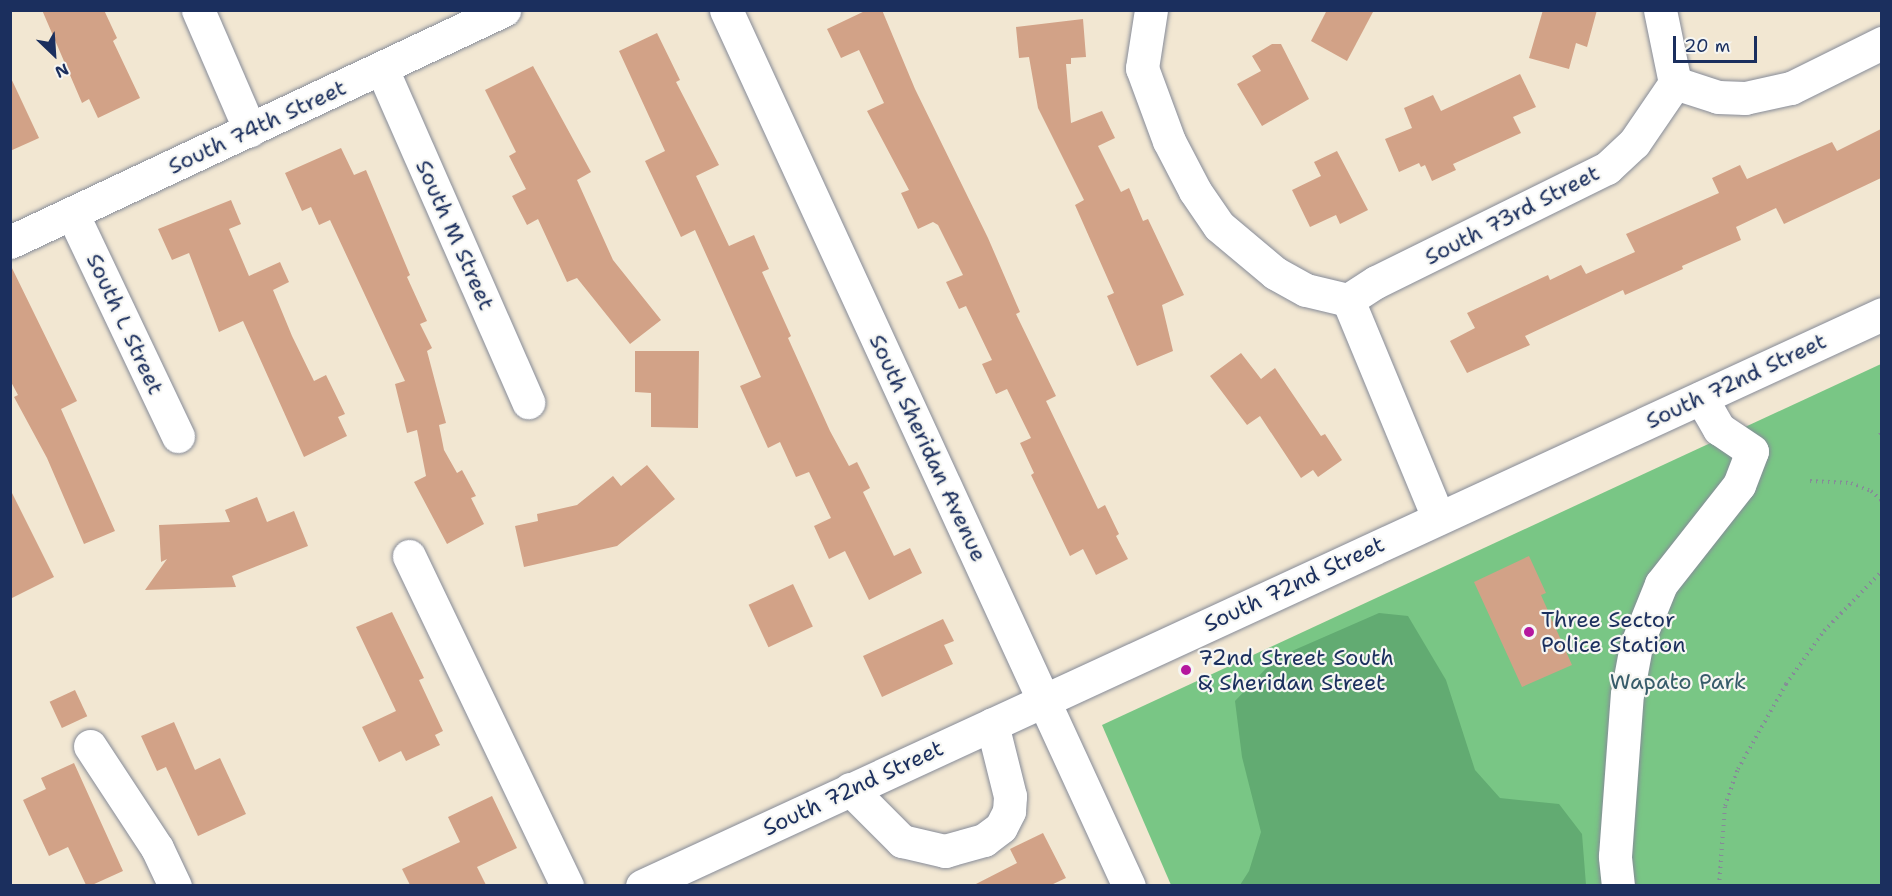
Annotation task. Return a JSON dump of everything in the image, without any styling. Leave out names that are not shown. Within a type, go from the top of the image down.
[{"type":"street","points":[[198,10],[250,130]]},
{"type":"street","name":"South 74th Street","points":[[10,242],[504,10]]},
{"type":"street","name":"South Sheridan Avenue","points":[[726,10],[1129,885]]},
{"type":"street","points":[[1151,10],[1142,68],[1169,141],[1195,191],[1226,232],[1275,273],[1306,290],[1348,300],[1438,517]]},
{"type":"street","points":[[1660,10],[1675,83],[1718,97],[1745,98],[1791,88],[1881,43]]},
{"type":"street","name":"South M Street","points":[[382,69],[528,402]]},
{"type":"street","name":"South 73rd Street","points":[[1348,300],[1376,282],[1607,168],[1634,143],[1675,83]]},
{"type":"street","name":"South L Street","points":[[72,213],[178,436]]},
{"type":"street","name":"South 72nd Street","points":[[658,882],[850,789],[1881,314]]},
{"type":"street","points":[[1618,885],[1615,856],[1625,717],[1636,646],[1661,584],[1733,495],[1748,470],[1752,451],[1719,429],[1701,398]]},
{"type":"street","points":[[409,556],[567,885]]},
{"type":"street","points":[[850,789],[902,841],[945,851],[984,840],[1001,826],[1009,811],[1010,796],[992,724]]},
{"type":"street","points":[[90,747],[157,848],[175,885]]},
{"type":"path","points":[[1810,481],[1851,483],[1871,491],[1881,501]]},
{"type":"path","points":[[1719,885],[1725,806],[1738,769],[1792,675],[1824,631],[1881,571]]},
{"type":"green space","name":"Wapato Park","points":[[1881,364],[1881,885],[1171,885],[1102,725]]},
{"type":"green space","points":[[1379,613],[1408,616],[1446,680],[1475,770],[1500,798],[1559,804],[1582,834],[1586,885],[1240,885],[1249,871],[1261,832],[1242,757],[1235,701],[1276,658]]},
{"type":"building","points":[[42,10],[104,10],[117,38],[113,41],[140,98],[98,118],[89,99],[82,103]]},
{"type":"building","points":[[867,10],[882,10],[915,89],[988,238],[1020,312],[1016,314],[1056,396],[1046,401],[1098,509],[1105,505],[1119,534],[1116,536],[1128,559],[1096,575],[1083,549],[1070,556],[1031,475],[1034,473],[1020,443],[1031,438],[1007,389],[996,394],[982,364],[992,360],[966,306],[959,309],[946,282],[963,275],[938,225],[933,222],[918,229],[901,193],[909,190],[867,111],[884,103],[859,50],[841,58],[827,29]]},
{"type":"building","points":[[1327,10],[1374,10],[1347,61],[1311,41]]},
{"type":"building","points":[[1543,10],[1597,10],[1587,47],[1576,43],[1569,69],[1529,58]]},
{"type":"building","points":[[1083,19],[1086,57],[1071,58],[1071,64],[1066,64],[1071,123],[1102,111],[1115,138],[1098,146],[1121,192],[1129,188],[1143,221],[1148,219],[1184,295],[1162,305],[1173,351],[1137,366],[1107,296],[1114,293],[1075,205],[1084,200],[1038,108],[1029,57],[1019,58],[1016,27]]},
{"type":"building","points":[[657,33],[680,80],[676,82],[719,165],[696,176],[729,246],[754,235],[769,269],[762,272],[791,336],[788,338],[830,431],[849,466],[857,462],[870,488],[863,492],[894,556],[910,548],[922,573],[869,600],[845,551],[829,559],[814,526],[831,518],[809,472],[796,477],[780,442],[768,448],[740,386],[761,377],[695,230],[681,237],[645,161],[665,151],[619,51]]},
{"type":"building","points":[[1272,44],[1281,44],[1309,99],[1262,126],[1237,84],[1261,71],[1252,56]]},
{"type":"building","points":[[533,66],[591,172],[577,180],[613,260],[661,320],[630,344],[577,278],[567,282],[538,219],[527,225],[512,196],[526,189],[509,156],[516,152],[485,90]]},
{"type":"building","points":[[1520,74],[1536,107],[1513,117],[1521,133],[1453,164],[1456,170],[1432,181],[1425,165],[1421,167],[1419,163],[1399,172],[1385,139],[1412,128],[1404,108],[1433,95],[1441,111]]},
{"type":"building","points":[[10,76],[39,138],[10,151]]},
{"type":"building","points":[[1881,129],[1881,178],[1784,224],[1776,208],[1736,227],[1741,240],[1625,295],[1623,290],[1525,336],[1530,345],[1467,373],[1450,341],[1475,328],[1467,313],[1548,275],[1550,280],[1581,265],[1586,274],[1635,252],[1626,234],[1719,193],[1712,178],[1740,165],[1747,179],[1832,142],[1837,151]]},
{"type":"building","points":[[341,148],[354,175],[366,170],[410,275],[407,277],[427,321],[420,324],[432,348],[427,351],[446,423],[439,425],[444,450],[457,473],[462,470],[476,496],[471,498],[484,524],[447,544],[414,482],[426,476],[417,430],[407,433],[395,384],[405,381],[330,220],[319,225],[311,207],[302,211],[285,173]]},
{"type":"building","points":[[1337,151],[1368,210],[1340,224],[1336,215],[1310,227],[1292,190],[1321,176],[1314,162]]},
{"type":"building","points":[[231,200],[241,224],[229,229],[249,276],[280,262],[289,282],[273,290],[292,336],[314,381],[326,375],[345,414],[338,417],[347,436],[304,457],[243,321],[219,332],[189,253],[172,260],[158,229]]},
{"type":"building","points":[[10,264],[77,401],[61,409],[115,531],[84,544],[47,458],[14,397],[18,395],[10,380]]},
{"type":"building","points":[[635,351],[699,351],[698,428],[651,427],[651,393],[635,392]]},
{"type":"building","points":[[1241,353],[1261,379],[1275,368],[1321,436],[1325,434],[1342,460],[1318,477],[1313,470],[1301,478],[1260,416],[1247,425],[1210,376]]},
{"type":"building","points":[[647,465],[675,499],[617,546],[524,567],[515,526],[538,521],[537,514],[577,505],[613,476],[621,486]]},
{"type":"building","points":[[10,489],[54,577],[10,599]]},
{"type":"building","points":[[257,497],[267,522],[294,511],[308,546],[232,576],[236,587],[145,590],[167,559],[161,562],[159,525],[230,522],[225,510]]},
{"type":"building","points":[[1529,556],[1546,593],[1541,595],[1572,665],[1522,687],[1474,582]]},
{"type":"building","points":[[793,584],[813,627],[768,647],[749,605]]},
{"type":"building","points":[[392,612],[424,678],[419,680],[443,731],[435,735],[440,745],[406,761],[401,751],[379,762],[362,727],[396,711],[356,627]]},
{"type":"building","points":[[943,619],[954,641],[944,645],[953,664],[882,697],[863,656]]},
{"type":"building","points":[[75,690],[87,716],[62,728],[50,702]]},
{"type":"building","points":[[174,722],[195,770],[220,758],[246,814],[198,836],[166,767],[157,771],[141,736]]},
{"type":"building","points":[[74,763],[123,871],[92,885],[86,885],[68,847],[49,856],[23,800],[46,789],[41,778]]},
{"type":"building","points":[[492,796],[517,848],[477,867],[486,885],[410,885],[402,869],[460,842],[448,817]]},
{"type":"building","points":[[1043,833],[1066,878],[1051,885],[974,885],[1017,863],[1010,849]]},
{"type":"place","name":"Three Sector Police Station","points":[[1529,632]]},
{"type":"place","name":"72nd Street South & Sheridan Street","points":[[1186,670]]}]
